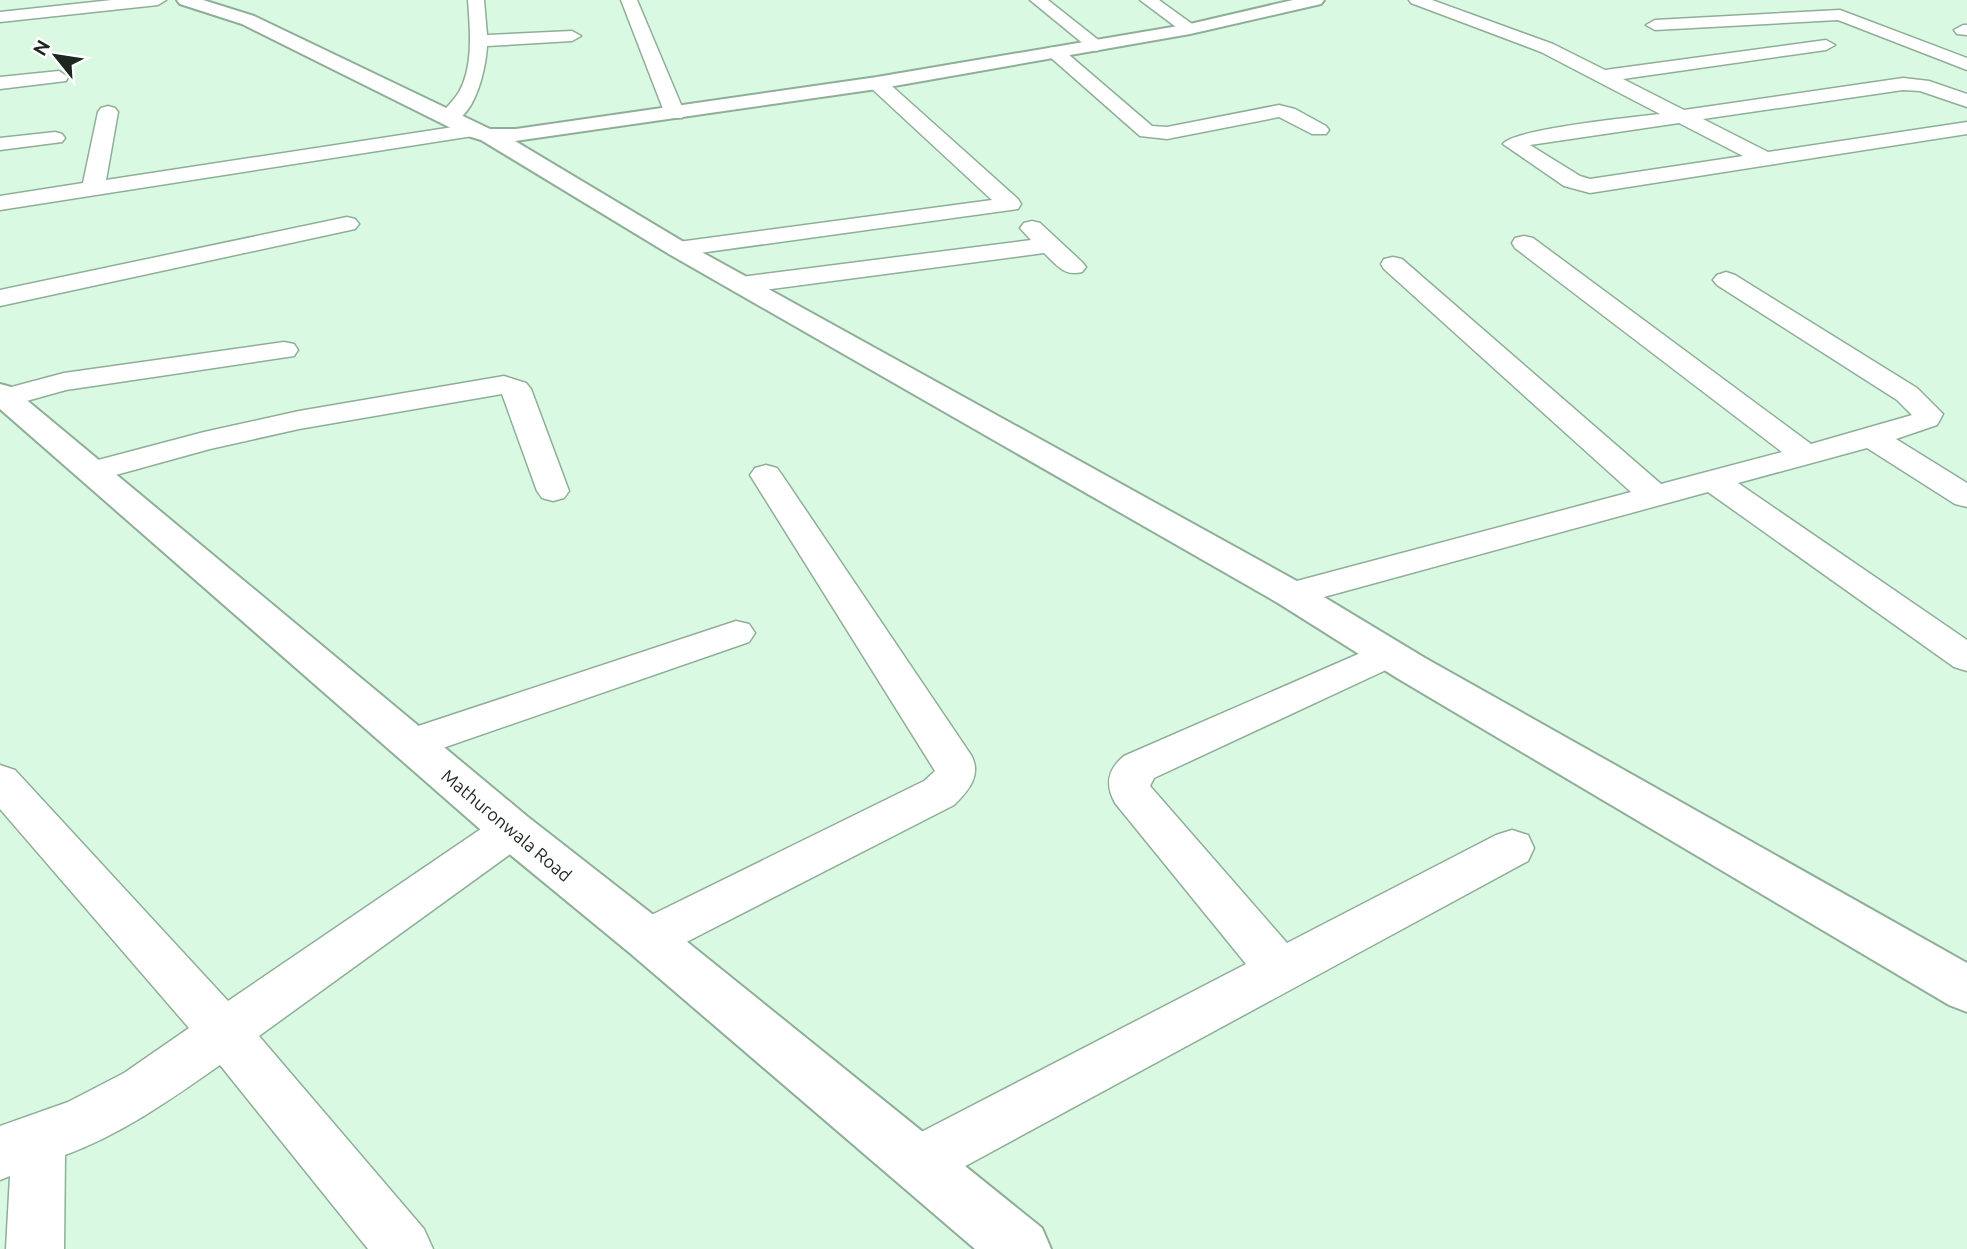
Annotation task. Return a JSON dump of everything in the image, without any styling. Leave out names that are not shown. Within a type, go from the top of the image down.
[{"type":"street","points":[[0,17],[158,0]]},
{"type":"street","points":[[186,0],[248,20],[481,133],[741,285],[1291,594],[1388,654],[1967,989]]},
{"type":"street","points":[[448,118],[470,89],[474,79],[479,26],[477,0]]},
{"type":"street","points":[[629,0],[676,114]]},
{"type":"street","points":[[1038,0],[1097,46]]},
{"type":"street","points":[[1149,0],[1190,29]]},
{"type":"street","points":[[0,203],[481,133],[516,135],[877,83],[1190,29],[1315,0]]},
{"type":"street","points":[[1417,0],[1520,37],[1605,76],[1765,159]]},
{"type":"street","points":[[1806,0],[1967,64]]},
{"type":"street","points":[[1724,5],[1758,18]]},
{"type":"street","points":[[1656,25],[1840,15]]},
{"type":"street","points":[[477,41],[572,36]]},
{"type":"street","points":[[1605,76],[1826,45]]},
{"type":"street","points":[[1781,51],[1815,65]]},
{"type":"street","points":[[1055,52],[1147,132],[1167,133],[1279,111],[1297,116],[1319,130]]},
{"type":"street","points":[[1838,74],[1872,88]]},
{"type":"street","points":[[0,83],[59,76]]},
{"type":"street","points":[[877,83],[1010,204],[1048,245],[1073,267]]},
{"type":"street","points":[[1967,101],[1917,84],[1872,88],[1520,140],[1513,144],[1572,181],[1590,186],[1967,128]]},
{"type":"street","points":[[93,188],[108,112]]},
{"type":"street","points":[[1926,135],[1957,148]]},
{"type":"street","points":[[0,144],[55,138]]},
{"type":"street","points":[[678,249],[1010,204]]},
{"type":"street","points":[[0,298],[347,224]]},
{"type":"street","points":[[1524,243],[1806,455]]},
{"type":"street","points":[[741,285],[1048,245]]},
{"type":"street","points":[[1393,264],[1654,495]]},
{"type":"street","points":[[1291,594],[1806,455],[1917,424],[1926,419],[1928,414],[1907,394],[1726,280]]},
{"type":"street","points":[[2,397],[64,382],[284,350]]},
{"type":"street","points":[[94,471],[204,441],[286,423],[504,385],[516,389],[553,491]]},
{"type":"street","name":"Mathuronwala Road","points":[[2,397],[94,471],[512,831],[648,939],[1021,1249]]},
{"type":"street","points":[[1871,437],[1967,497]]},
{"type":"street","points":[[648,939],[939,793],[956,775],[956,765],[766,475]]},
{"type":"street","points":[[1711,480],[1967,658]]},
{"type":"street","points":[[411,744],[736,633]]},
{"type":"street","points":[[1280,970],[1130,792],[1127,783],[1131,774],[1139,767],[1388,654]]},
{"type":"street","points":[[7,802],[225,1032],[404,1249]]},
{"type":"street","points":[[35,1249],[19,1147],[82,1123],[142,1090],[512,831]]},
{"type":"street","points":[[917,1163],[1512,848]]}]
